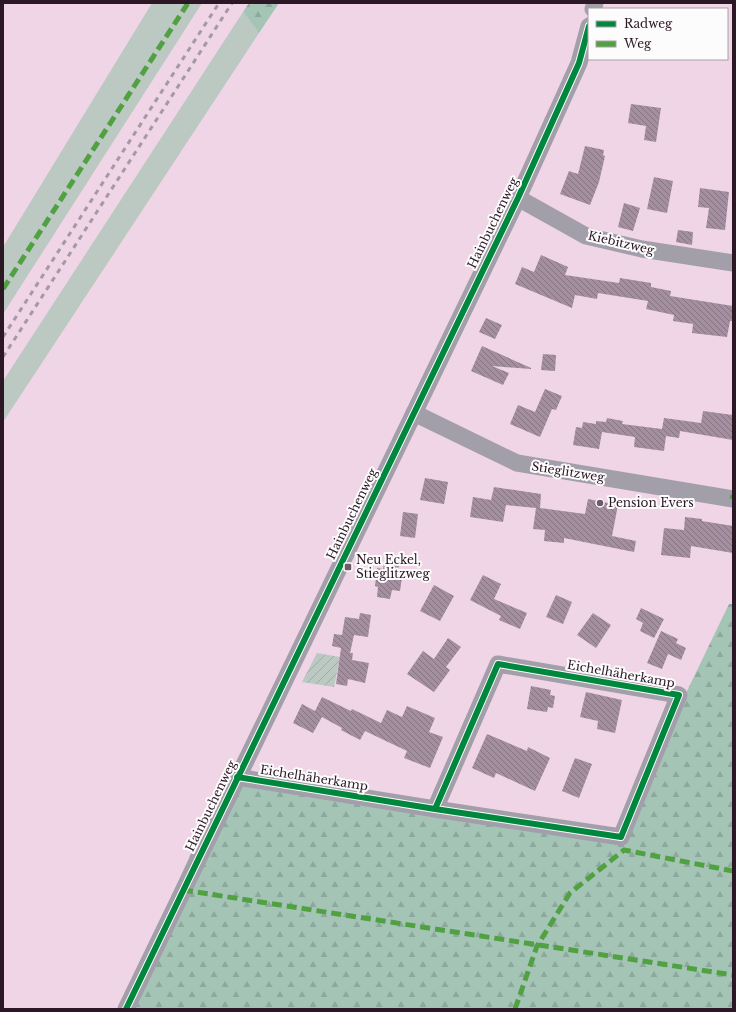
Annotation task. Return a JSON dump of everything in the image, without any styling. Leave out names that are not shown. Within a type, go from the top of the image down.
[{"type":"street","name":"Hainbuchenweg","points":[[126,1009],[518,198],[579,63],[588,30]]},
{"type":"street","name":"Kiebitzweg","points":[[518,198],[586,236],[642,249],[733,263]]},
{"type":"street","name":"Stieglitzweg","points":[[414,413],[517,463],[733,499]]},
{"type":"street","name":"Eichelhäherkamp","points":[[237,777],[436,809],[621,837],[679,695],[498,664],[436,809]]},
{"type":"shaded area","points":[[152,3],[202,3],[3,314],[3,247]]},
{"type":"shaded area","points":[[243,12],[259,33],[3,422],[3,381]]},
{"type":"shaded area","points":[[317,653],[340,657],[334,687],[302,682]]},
{"type":"green space","points":[[249,3],[279,3],[259,33],[243,12]]},
{"type":"green space","points":[[729,604],[733,604],[733,1009],[120,1009],[229,770],[618,834]]},
{"type":"building","points":[[631,104],[661,108],[656,142],[644,140],[646,126],[628,123]]},
{"type":"building","points":[[585,146],[604,150],[603,155],[605,156],[599,182],[590,205],[560,194],[569,171],[578,174]]},
{"type":"building","points":[[654,177],[673,181],[667,213],[647,209]]},
{"type":"building","points":[[700,188],[729,192],[725,230],[706,228],[709,208],[698,207]]},
{"type":"building","points":[[624,203],[640,208],[633,231],[618,227]]},
{"type":"building","points":[[678,230],[693,232],[692,245],[676,242]]},
{"type":"building","points":[[541,255],[568,267],[565,275],[619,283],[620,278],[651,283],[651,287],[671,291],[670,296],[733,306],[733,321],[730,321],[727,337],[692,333],[693,324],[673,321],[674,315],[646,309],[648,301],[598,293],[597,299],[575,295],[572,308],[515,284],[522,267],[534,272]]},
{"type":"building","points":[[486,318],[502,325],[495,339],[479,332]]},
{"type":"building","points":[[482,346],[531,369],[492,366],[509,373],[503,385],[471,371]]},
{"type":"building","points":[[543,354],[556,355],[555,371],[541,370]]},
{"type":"building","points":[[545,389],[562,396],[556,410],[552,409],[540,437],[510,424],[518,405],[535,412]]},
{"type":"building","points":[[703,411],[733,415],[733,440],[680,431],[679,438],[666,436],[664,451],[634,447],[635,437],[602,432],[599,449],[573,445],[576,427],[582,428],[583,422],[596,424],[596,421],[606,422],[607,418],[623,421],[622,424],[662,429],[664,418],[701,423]]},
{"type":"building","points":[[425,478],[448,482],[444,504],[420,500]]},
{"type":"building","points":[[494,487],[541,494],[540,508],[585,514],[588,499],[618,505],[612,536],[636,541],[634,552],[564,538],[564,543],[544,541],[545,530],[533,529],[536,508],[506,505],[503,522],[470,517],[473,497],[491,500]]},
{"type":"building","points":[[403,512],[418,514],[415,538],[400,536]]},
{"type":"building","points":[[685,517],[733,526],[733,553],[691,546],[690,558],[661,555],[664,528],[684,530]]},
{"type":"building","points":[[384,563],[399,565],[398,569],[403,570],[400,591],[392,590],[390,599],[377,597],[378,587],[375,586],[377,568],[383,569]]},
{"type":"building","points":[[483,575],[501,584],[494,599],[527,613],[520,629],[499,620],[501,616],[470,600]]},
{"type":"building","points":[[434,585],[454,596],[440,621],[420,611]]},
{"type":"building","points":[[556,595],[572,602],[563,624],[546,617]]},
{"type":"building","points":[[641,608],[664,619],[654,638],[640,631],[643,623],[636,619]]},
{"type":"building","points":[[360,613],[371,615],[368,637],[354,635],[350,653],[353,653],[352,660],[369,663],[365,683],[348,679],[347,686],[336,684],[341,648],[332,646],[334,634],[342,635],[345,617],[359,619]]},
{"type":"building","points":[[593,613],[611,625],[596,648],[577,635]]},
{"type":"building","points":[[661,631],[678,639],[676,643],[686,648],[681,660],[668,654],[662,669],[647,663]]},
{"type":"building","points":[[448,638],[461,647],[446,667],[450,670],[434,692],[407,674],[423,651],[434,659]]},
{"type":"building","points":[[531,686],[551,690],[550,695],[555,696],[553,708],[548,707],[547,712],[527,709]]},
{"type":"building","points":[[586,692],[622,700],[615,733],[597,729],[598,721],[580,717]]},
{"type":"building","points":[[322,697],[381,723],[387,710],[402,717],[407,706],[435,718],[429,732],[443,737],[430,768],[404,758],[407,751],[365,731],[360,740],[341,730],[342,728],[322,717],[313,733],[293,723],[302,704],[315,711]]},
{"type":"building","points":[[487,734],[527,751],[528,747],[550,758],[535,791],[496,773],[494,778],[472,768]]},
{"type":"building","points":[[575,758],[592,764],[579,798],[562,791]]},
{"type":"railway","points":[[3,337],[219,3]]},
{"type":"railway","points":[[3,357],[232,3]]},
{"type":"marked path","points":[[3,289],[188,3]]},
{"type":"marked path","points":[[732,499],[733,495]]},
{"type":"marked path","points":[[515,1009],[537,946],[570,893],[624,850],[733,871]]},
{"type":"marked path","points":[[183,890],[733,975]]},
{"type":"cycle path","points":[[126,1009],[518,198],[579,63],[588,30]]},
{"type":"cycle path","points":[[237,777],[435,809],[621,837],[679,695],[498,664],[435,809]]},
{"type":"place","name":"Pension Evers","points":[[600,503]]},
{"type":"place","name":"Neu Eckel, Stieglitzweg","points":[[348,567]]}]
